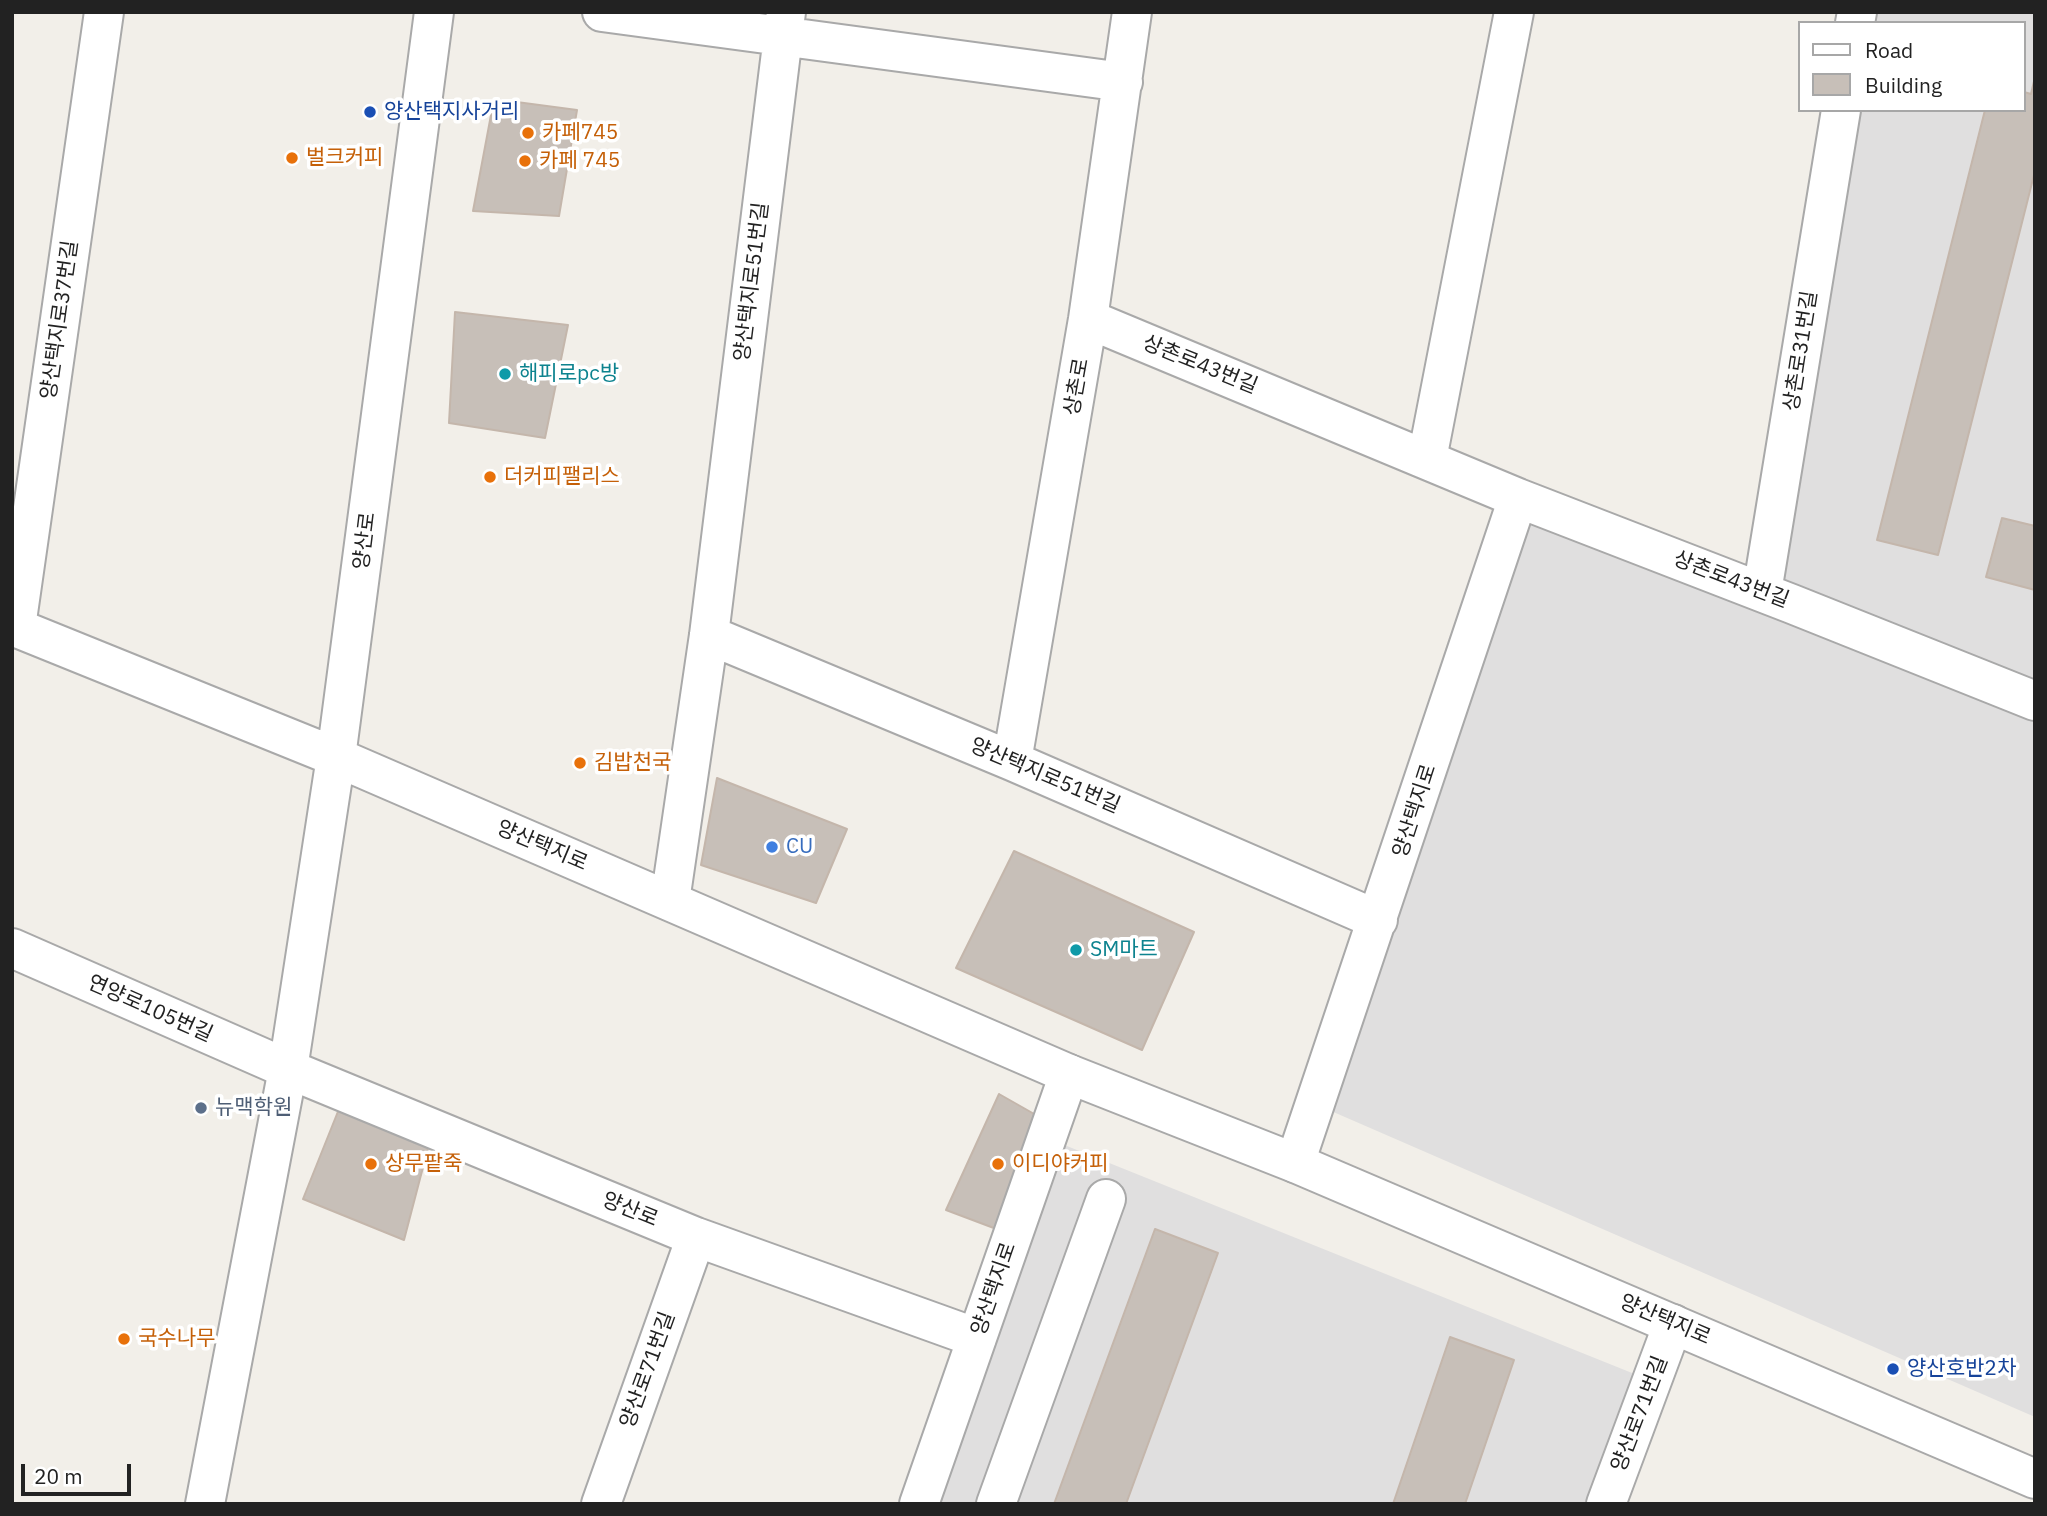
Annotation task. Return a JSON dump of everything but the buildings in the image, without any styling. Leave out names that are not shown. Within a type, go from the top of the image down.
[{"type":"street","name":"양산택지로37번길","points":[[14,626],[104,12]]},
{"type":"street","name":"양산로","points":[[205,1504],[288,1069],[337,757],[434,12]]},
{"type":"street","points":[[601,12],[784,24],[1123,82]]},
{"type":"street","name":"상촌로","points":[[1012,761],[1088,319],[1132,12]]},
{"type":"street","points":[[1427,459],[1490,147],[1514,12]]},
{"type":"street","name":"양산택지로51번길","points":[[670,901],[709,635],[784,24]]},
{"type":"street","name":"상촌로31번길","points":[[1762,592],[1841,112]]},
{"type":"street","name":"상촌로43번길","points":[[1088,319],[1518,498],[2035,701]]},
{"type":"street","name":"양산택지로","points":[[1295,1163],[1518,498]]},
{"type":"street","name":"양산택지로","points":[[14,626],[337,757],[1069,1074],[1295,1163],[2035,1479]]},
{"type":"street","name":"양산택지로51번길","points":[[709,635],[1012,761],[1378,920]]},
{"type":"street","name":"연양로105번길","points":[[12,948],[288,1069]]},
{"type":"street","name":"양산로","points":[[288,1069],[696,1237],[976,1338]]},
{"type":"street","name":"양산택지로","points":[[919,1504],[1069,1074]]},
{"type":"street","points":[[996,1504],[1106,1199]]},
{"type":"street","name":"양산로71번길","points":[[600,1504],[696,1237]]},
{"type":"street","name":"양산로71번길","points":[[1606,1504],[1673,1324]]},
{"type":"shaded area","points":[[1857,12],[2035,12],[2035,1417],[1315,1104],[1518,498],[1762,591],[1841,112],[2026,112],[2026,21],[1855,21]]},
{"type":"shaded area","points":[[1047,1138],[1652,1381],[1605,1504],[919,1504]]},
{"type":"place","name":"양산택지사거리","points":[[370,112]]},
{"type":"place","name":"카페745","points":[[528,133]]},
{"type":"place","name":"벌크커피","points":[[292,158]]},
{"type":"place","name":"카페 745","points":[[525,161]]},
{"type":"place","name":"해피로pc방","points":[[505,374]]},
{"type":"place","name":"더커피팰리스","points":[[490,477]]},
{"type":"place","name":"김밥천국","points":[[580,763]]},
{"type":"place","name":"CU","points":[[772,847]]},
{"type":"place","name":"SM마트","points":[[1076,950]]},
{"type":"place","name":"뉴맥학원","points":[[201,1108]]},
{"type":"place","name":"상무팥죽","points":[[371,1164]]},
{"type":"place","name":"이디야커피","points":[[998,1164]]},
{"type":"place","name":"국수나무","points":[[124,1339]]},
{"type":"place","name":"양산호반2차","points":[[1893,1369]]}]
